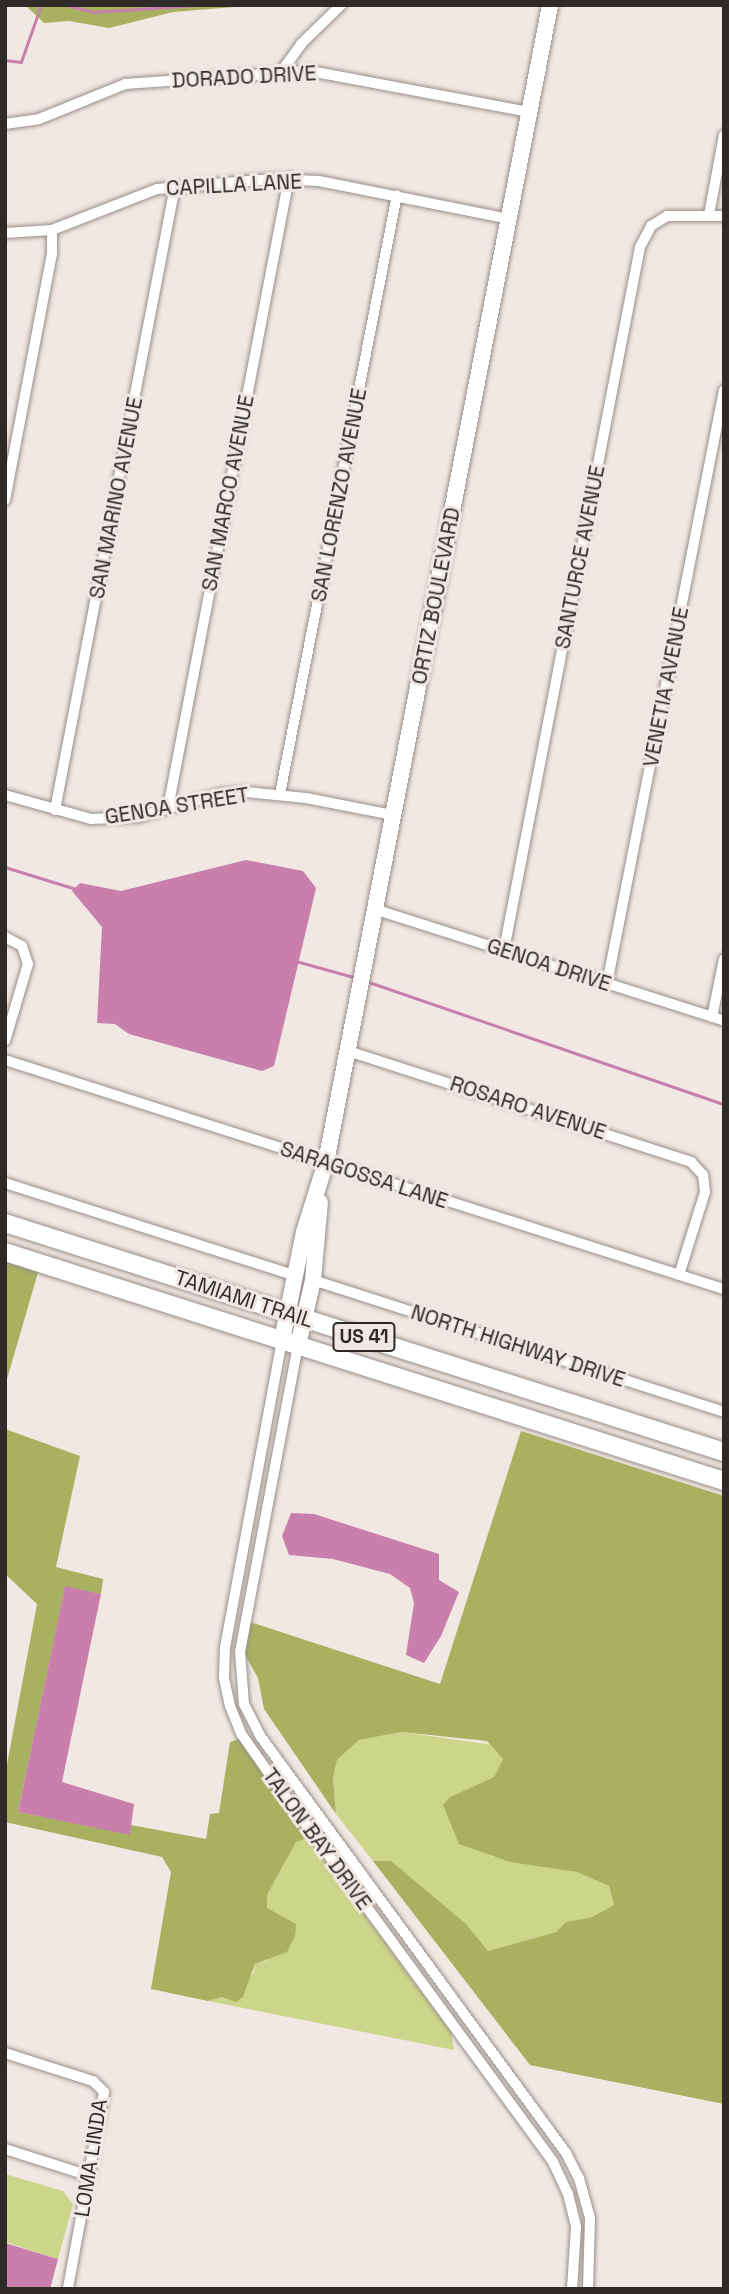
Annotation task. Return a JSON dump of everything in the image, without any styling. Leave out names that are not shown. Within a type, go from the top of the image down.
[{"type":"main road","name":"TAMIAMI TRAIL","points":[[5,1223],[724,1452]]},
{"type":"main road","name":"TAMIAMI TRAIL","points":[[5,1252],[724,1481]]},
{"type":"street","points":[[281,72],[301,44],[341,5]]},
{"type":"street","name":"ORTIZ BOULEVARD","points":[[296,1315],[294,1275],[326,1162],[550,5]]},
{"type":"street","name":"DORADO DRIVE","points":[[5,124],[40,119],[125,84],[281,72],[342,74],[529,112]]},
{"type":"street","points":[[709,215],[724,135]]},
{"type":"street","name":"CAPILLA LANE","points":[[5,233],[52,230],[133,196],[175,186],[289,178],[397,195],[510,219]]},
{"type":"street","name":"SAN MARCO AVENUE","points":[[168,808],[289,178]]},
{"type":"street","name":"SAN MARINO AVENUE","points":[[55,810],[175,186]]},
{"type":"street","name":"SAN LORENZO AVENUE","points":[[280,794],[397,195]]},
{"type":"street","name":"SANTURCE AVENUE","points":[[504,950],[640,247],[651,226],[667,216],[724,216]]},
{"type":"street","points":[[5,500],[52,230]]},
{"type":"street","name":"VENETIA AVENUE","points":[[607,984],[724,390]]},
{"type":"street","name":"GENOA STREET","points":[[5,795],[55,810],[112,820],[220,794],[280,794],[393,815]]},
{"type":"street","name":"GENOA DRIVE","points":[[374,909],[724,1021]]},
{"type":"street","points":[[5,937],[25,950],[28,968],[5,1041]]},
{"type":"street","points":[[712,1017],[724,959]]},
{"type":"street","name":"ROSARO AVENUE","points":[[348,1051],[683,1158],[703,1175],[705,1195],[679,1275]]},
{"type":"street","name":"SARAGOSSA LANE","points":[[5,1059],[724,1289]]},
{"type":"street","points":[[5,1183],[294,1275]]},
{"type":"street","name":"ORTIZ BOULEVARD","points":[[296,1315],[313,1280],[321,1186]]},
{"type":"street","name":"NORTH HIGHWAY DRIVE","points":[[313,1280],[724,1412]]},
{"type":"street","points":[[290,1343],[296,1315]]},
{"type":"street","name":"TALON BAY DRIVE","points":[[290,1343],[225,1647],[224,1678],[230,1706],[249,1745],[553,2162],[568,2194],[576,2227],[572,2289]]},
{"type":"street","name":"TALON BAY DRIVE","points":[[290,1343],[240,1651],[244,1703],[261,1737],[566,2153],[590,2218],[593,2246],[588,2289]]},
{"type":"street","name":"LOMA LINDA","points":[[5,2053],[102,2088],[104,2104],[68,2289]]},
{"type":"street","points":[[5,2149],[90,2176]]},
{"type":"green space","points":[[25,5],[260,5],[173,12],[109,28],[69,21],[44,23]]},
{"type":"green space","points":[[5,1258],[39,1269],[5,1386]]},
{"type":"green space","points":[[5,1429],[80,1456],[56,1567],[103,1579],[101,1594],[65,1587],[18,1812],[130,1834],[131,1825],[206,1839],[210,1814],[219,1813],[230,1742],[239,1739],[308,1838],[296,1842],[267,1895],[267,1908],[296,1924],[295,1936],[287,1952],[255,1964],[243,1997],[236,2002],[222,1997],[208,2001],[151,1989],[171,1872],[162,1857],[5,1822],[5,1775],[37,1604],[5,1574]]},
{"type":"green space","points":[[521,1431],[724,1496],[724,2104],[530,2065],[373,1861],[391,1861],[466,1924],[488,1951],[556,1932],[566,1922],[592,1917],[614,1905],[609,1886],[577,1872],[510,1862],[459,1844],[443,1805],[450,1797],[494,1777],[503,1759],[487,1741],[402,1732],[359,1740],[337,1760],[333,1778],[336,1814],[264,1709],[258,1678],[244,1653],[250,1622],[440,1684]]},
{"type":"green space","points":[[402,1732],[494,1745],[503,1759],[494,1777],[450,1797],[491,1856],[577,1872],[609,1886],[614,1905],[592,1917],[566,1922],[556,1932],[488,1951],[391,1861],[373,1861],[336,1814],[333,1778],[337,1760],[359,1740]]},
{"type":"green space","points":[[308,1838],[451,2032],[454,2050],[208,2001],[222,1997],[253,1974],[255,1964],[268,1960],[267,1895],[296,1842]]},
{"type":"green space","points":[[5,2174],[63,2191],[73,2204],[58,2259],[5,2242]]},
{"type":"shaded area","points":[[246,860],[303,871],[316,888],[274,1066],[262,1071],[129,1034],[115,1024],[97,1023],[102,927],[72,891],[80,883],[121,891]]},
{"type":"shaded area","points":[[291,1513],[314,1514],[439,1554],[439,1580],[459,1592],[441,1636],[424,1663],[406,1655],[414,1603],[410,1588],[390,1574],[333,1559],[289,1555],[282,1536]]},
{"type":"shaded area","points":[[65,1586],[101,1594],[62,1782],[134,1804],[130,1835],[18,1812]]},
{"type":"shaded area","points":[[5,2243],[58,2259],[50,2289],[5,2289]]},
{"type":"waterway","points":[[5,60],[21,62],[41,5]]},
{"type":"waterway","points":[[66,5],[95,12],[197,5]]},
{"type":"waterway","points":[[5,867],[76,889]]},
{"type":"waterway","points":[[296,961],[357,978]]},
{"type":"waterway","points":[[366,981],[724,1104]]}]
